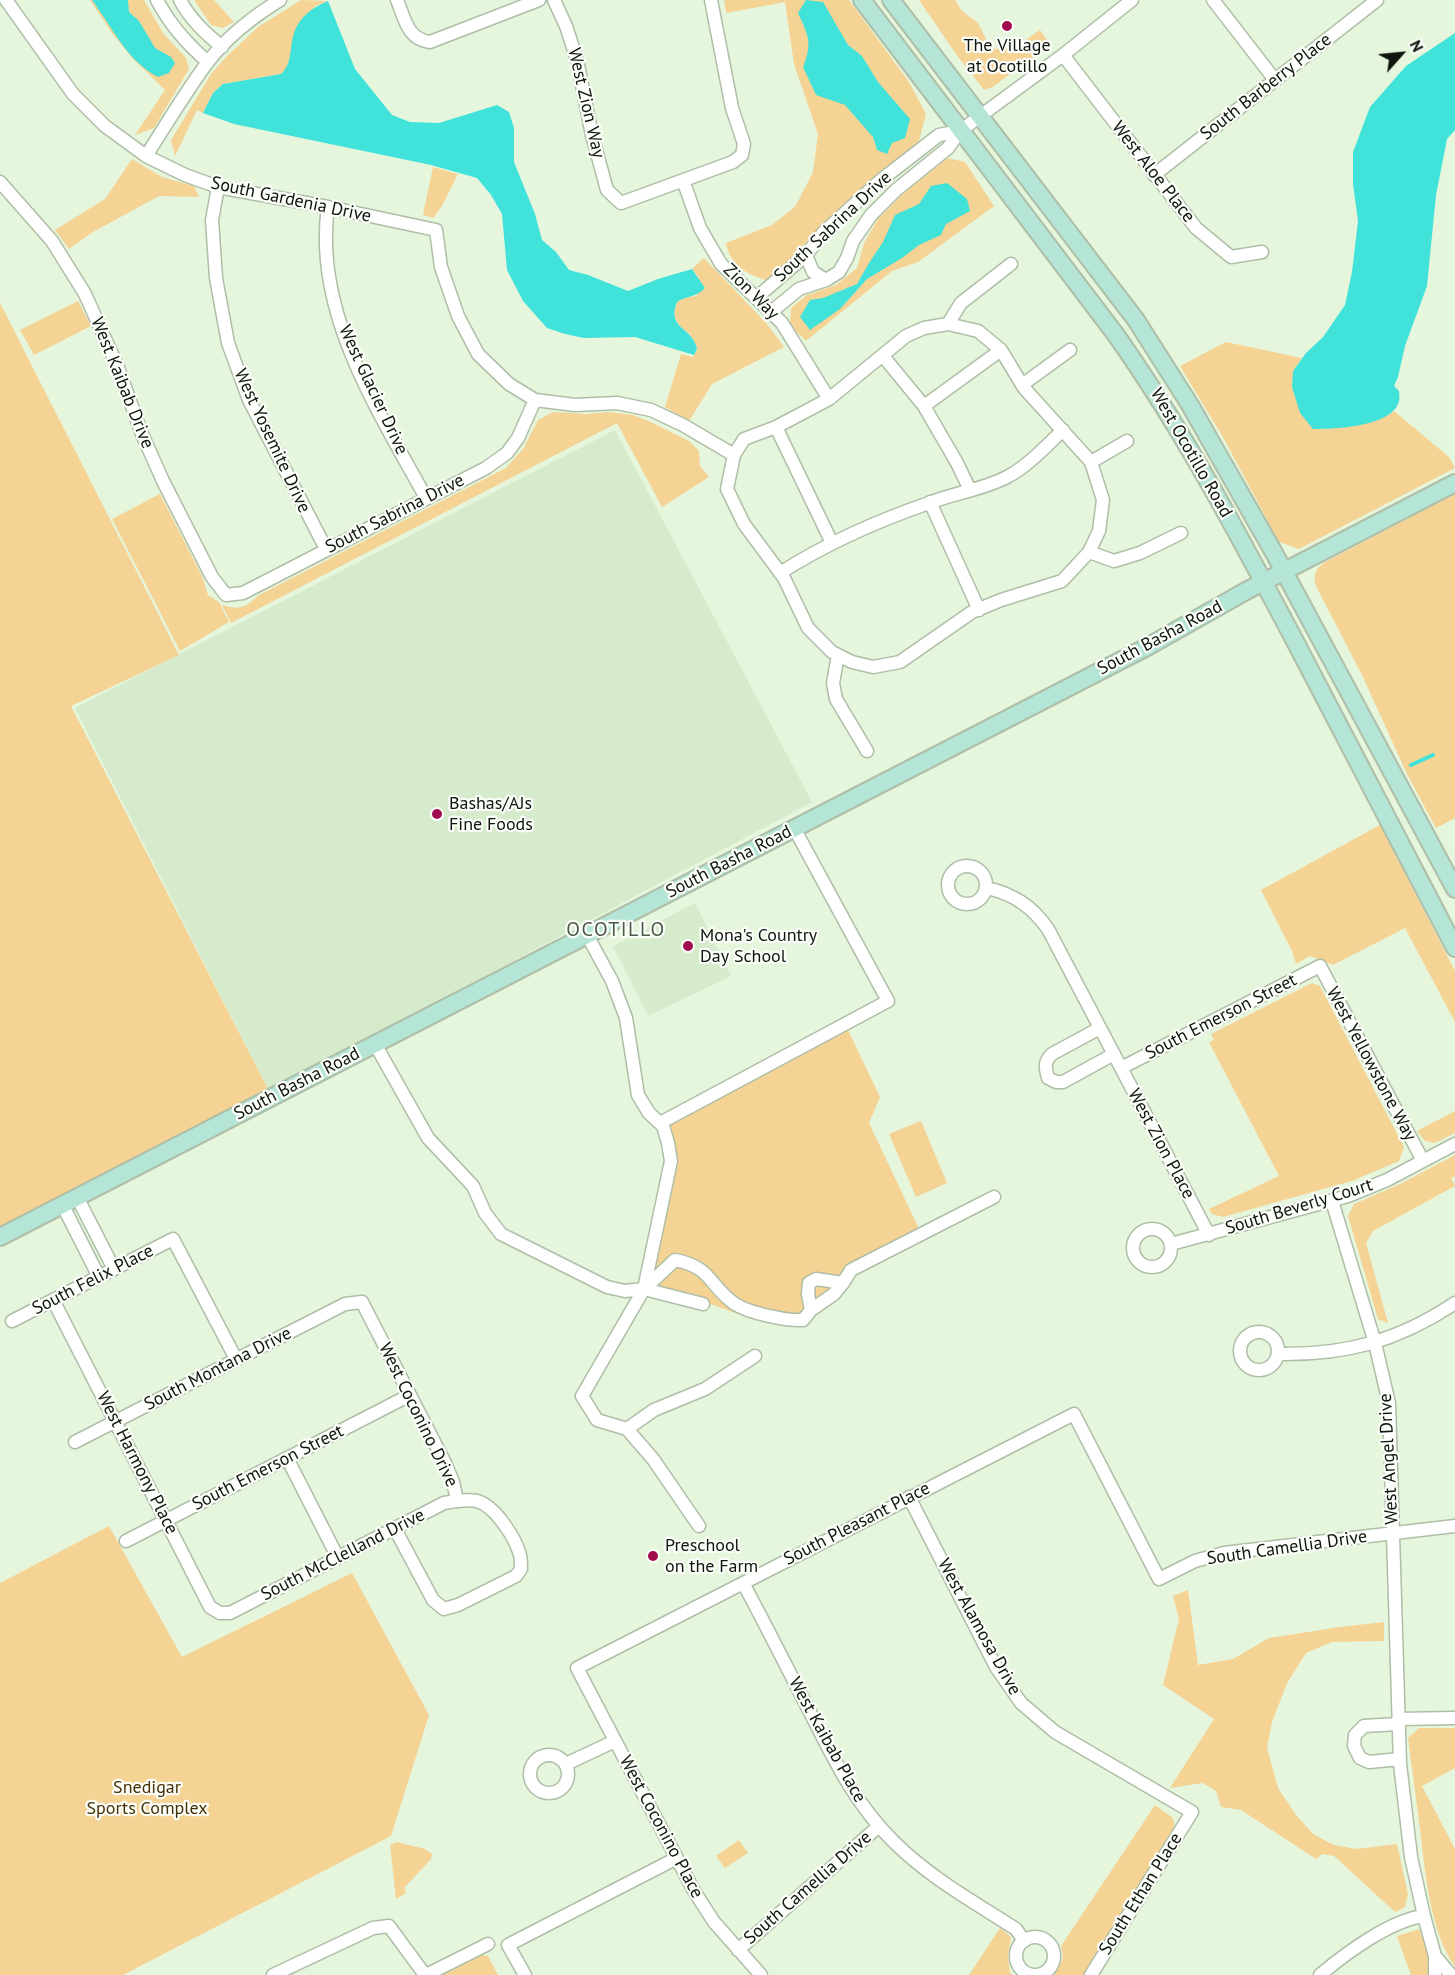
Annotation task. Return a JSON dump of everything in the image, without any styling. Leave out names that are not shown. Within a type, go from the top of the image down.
[{"type":"main road","name":"West Ocotillo Road","points":[[862,0],[1152,385],[1209,482],[1263,582],[1455,948]]},
{"type":"main road","name":"West Ocotillo Road","points":[[891,0],[1136,320],[1196,414],[1455,889]]},
{"type":"main road","name":"South Basha Road","points":[[0,1237],[1148,646],[1263,582],[1455,483]]},
{"type":"street","name":"South Gardenia Drive","points":[[6,0],[73,94],[105,126],[146,156],[184,175],[218,187],[328,207],[436,231],[441,267],[458,316],[478,354],[508,384],[535,400]]},
{"type":"street","points":[[157,0],[171,24],[208,62]]},
{"type":"street","points":[[180,0],[186,12],[222,47]]},
{"type":"street","points":[[146,156],[208,62],[261,12],[280,0]]},
{"type":"street","points":[[397,0],[412,36],[430,42],[539,0]]},
{"type":"street","name":"West Zion Way","points":[[554,0],[566,26],[577,60],[592,135],[607,190],[621,203],[683,180]]},
{"type":"street","points":[[683,180],[732,162],[742,155],[744,144],[732,108],[711,0]]},
{"type":"street","points":[[960,131],[1063,55],[1131,0]]},
{"type":"street","points":[[1213,0],[1275,80]]},
{"type":"street","name":"South Barberry Place","points":[[1154,175],[1377,0]]},
{"type":"street","name":"West Aloe Place","points":[[1063,55],[1197,228],[1231,257],[1262,252]]},
{"type":"street","name":"South Sabrina Drive","points":[[756,298],[806,255],[824,232],[881,180],[939,135],[960,131]]},
{"type":"street","name":"South Sabrina Drive","points":[[771,312],[800,289],[826,280],[839,272],[853,241],[871,215],[896,190],[948,148],[960,131]]},
{"type":"street","name":"Zion Way","points":[[683,180],[700,228],[721,264],[782,323],[829,399]]},
{"type":"street","name":"West Kaibab Drive","points":[[0,182],[52,241],[85,294],[117,365],[142,434],[163,482],[212,577],[226,595]]},
{"type":"street","name":"West Yosemite Drive","points":[[218,187],[212,220],[216,278],[228,342],[249,400],[326,549]]},
{"type":"street","name":"West Glacier Drive","points":[[328,207],[325,246],[327,274],[344,338],[386,425],[426,498]]},
{"type":"street","points":[[806,255],[813,272],[826,280]]},
{"type":"street","points":[[948,324],[961,303],[1011,264]]},
{"type":"street","points":[[948,324],[978,331],[1001,350],[1022,385],[1091,462],[1103,500],[1099,531],[1089,552],[1062,581],[1001,600],[979,610],[900,662],[873,667],[852,662],[832,652],[808,628],[780,573],[744,524],[727,489],[734,455],[744,439],[776,427],[829,399],[906,336],[924,328],[948,324]]},
{"type":"street","points":[[924,406],[1001,350]]},
{"type":"street","points":[[1022,385],[1070,350]]},
{"type":"street","points":[[883,356],[924,406],[970,490]]},
{"type":"street","points":[[535,400],[575,405],[617,403],[651,410],[683,425],[734,455]]},
{"type":"street","name":"South Sabrina Drive","points":[[226,595],[243,593],[486,468],[507,453],[518,438],[535,400]]},
{"type":"street","points":[[776,427],[832,543]]},
{"type":"street","points":[[780,573],[855,532],[930,502],[1008,476],[1063,430]]},
{"type":"street","points":[[1091,462],[1127,441]]},
{"type":"street","points":[[930,502],[979,610]]},
{"type":"street","points":[[1089,552],[1114,561],[1140,554],[1180,533]]},
{"type":"street","points":[[838,655],[834,683],[836,699],[867,751]]},
{"type":"street","points":[[660,1123],[888,1001],[794,828]]},
{"type":"street","name":"West Zion Place","points":[[987,888],[1018,898],[1042,920],[1209,1234]]},
{"type":"street","points":[[587,935],[612,981],[626,1018],[638,1095],[649,1113],[660,1123],[667,1137],[671,1161],[644,1289]]},
{"type":"street","name":"South Emerson Street","points":[[1121,1068],[1320,966]]},
{"type":"street","name":"West Yellowstone Way","points":[[1320,966],[1423,1161]]},
{"type":"street","points":[[1100,1028],[1052,1054],[1046,1060],[1045,1069],[1048,1078],[1056,1082],[1063,1082],[1114,1054]]},
{"type":"street","points":[[375,1044],[428,1138],[473,1186],[485,1213],[501,1234],[608,1287],[625,1291],[644,1289],[703,1304]]},
{"type":"street","name":"South Beverly Court","points":[[1171,1244],[1332,1201],[1376,1185],[1455,1144]]},
{"type":"street","points":[[699,1526],[653,1459],[627,1429],[597,1420],[582,1396],[644,1289],[675,1260],[689,1263],[702,1270],[735,1304],[748,1311],[790,1321],[803,1320],[811,1310],[834,1294],[851,1270],[994,1197]]},
{"type":"street","points":[[70,1200],[101,1243],[114,1269]]},
{"type":"street","points":[[70,1200],[86,1251],[99,1277]]},
{"type":"street","name":"West Angel Drive","points":[[1332,1201],[1375,1343],[1389,1403],[1400,1759],[1406,1826],[1424,1916],[1436,1956],[1435,1975]]},
{"type":"street","name":"South Felix Place","points":[[12,1321],[173,1239],[236,1359]]},
{"type":"street","points":[[86,1251],[101,1243]]},
{"type":"street","points":[[811,1310],[809,1283],[816,1279],[843,1283]]},
{"type":"street","name":"West Harmony Place","points":[[53,1300],[210,1607],[220,1613],[230,1613]]},
{"type":"street","name":"South Montana Drive","points":[[75,1442],[345,1304],[362,1302]]},
{"type":"street","name":"West Coconino Drive","points":[[362,1302],[446,1466],[457,1500],[478,1502],[496,1514],[506,1526],[520,1554],[521,1569],[516,1576],[458,1605],[444,1609],[433,1600],[395,1529]]},
{"type":"street","points":[[1279,1354],[1319,1354],[1375,1343],[1415,1328],[1455,1304]]},
{"type":"street","points":[[627,1429],[654,1410],[705,1389],[755,1356]]},
{"type":"street","name":"South Emerson Street","points":[[126,1541],[410,1395]]},
{"type":"street","name":"South Pleasant Place","points":[[577,1668],[1074,1414],[1159,1579]]},
{"type":"street","points":[[286,1458],[338,1558]]},
{"type":"street","name":"West Alamosa Drive","points":[[909,1497],[996,1667],[1021,1703],[1055,1732],[1192,1812]]},
{"type":"street","name":"South McClelland Drive","points":[[230,1613],[444,1503],[457,1500]]},
{"type":"street","name":"South Camellia Drive","points":[[1159,1579],[1195,1561],[1224,1553],[1455,1526]]},
{"type":"street","name":"West Kaibab Place","points":[[743,1583],[836,1763],[863,1806],[909,1856],[1016,1929],[1024,1941]]},
{"type":"street","name":"West Coconino Place","points":[[577,1668],[675,1859],[694,1891],[714,1922],[761,1975]]},
{"type":"street","points":[[1400,1759],[1369,1762],[1360,1758],[1354,1746],[1355,1735],[1364,1726],[1455,1718]]},
{"type":"street","points":[[566,1764],[615,1741]]},
{"type":"street","name":"South Ethan Place","points":[[1090,1975],[1192,1812]]},
{"type":"street","name":"South Camellia Drive","points":[[738,1950],[879,1826]]},
{"type":"street","points":[[525,1975],[508,1945],[675,1859]]},
{"type":"street","points":[[1320,1975],[1335,1962],[1374,1937],[1407,1921],[1424,1916]]},
{"type":"street","points":[[273,1975],[373,1928],[389,1926],[426,1975],[488,1944]]},
{"type":"street","name":"West Angel Drive","points":[[1436,1956],[1451,1975]]},
{"type":"shaded area","points":[[615,430],[812,802],[269,1091],[75,708]]},
{"type":"shaded area","points":[[695,903],[731,976],[648,1016],[613,946]]},
{"type":"green space","points":[[90,0],[144,0],[163,33],[186,58],[189,69],[154,128],[135,135],[165,90],[133,59]]},
{"type":"green space","points":[[194,0],[214,0],[234,22],[223,28],[211,25]]},
{"type":"green space","points":[[301,0],[328,1],[315,6],[290,57],[287,69],[281,74],[223,84],[213,93],[203,113],[197,110],[175,156],[171,140],[211,74],[258,27]]},
{"type":"green space","points":[[724,0],[849,0],[909,82],[926,114],[919,141],[813,235],[769,281],[754,276],[736,264],[731,258],[726,243],[772,225],[795,207],[813,172],[818,134],[794,64],[785,2],[726,13]]},
{"type":"green space","points":[[919,0],[955,0],[962,11],[978,23],[991,49],[1014,48],[1040,30],[1050,44],[993,87],[984,90]]},
{"type":"green space","points":[[947,158],[965,162],[994,206],[918,262],[892,271],[806,341],[790,325],[791,308],[807,295],[836,285],[857,268],[864,243],[878,219],[904,193]]},
{"type":"green space","points":[[132,159],[162,177],[194,186],[199,197],[159,196],[93,232],[69,249],[55,230],[105,199]]},
{"type":"green space","points":[[433,167],[458,174],[442,206],[433,218],[423,215]]},
{"type":"green space","points":[[704,258],[767,324],[784,347],[712,384],[689,421],[665,407],[681,354],[693,357],[697,349],[691,336],[675,318],[675,311],[677,302],[685,297],[697,296],[699,278],[692,269]]},
{"type":"green space","points":[[78,301],[91,326],[34,355],[20,330]]},
{"type":"green space","points":[[0,303],[179,655],[71,706],[269,1091],[0,1228]]},
{"type":"green space","points":[[1226,342],[1302,358],[1293,371],[1313,429],[1367,423],[1394,411],[1449,457],[1455,468],[1299,549],[1279,542],[1224,439],[1180,366]]},
{"type":"green space","points":[[553,412],[585,414],[610,412],[633,415],[653,423],[689,441],[699,451],[700,466],[709,477],[662,507],[617,423],[231,623],[222,605],[238,608],[246,605],[259,595],[506,468],[523,449],[538,420]]},
{"type":"green space","points":[[160,494],[202,576],[208,595],[219,602],[229,622],[180,651],[112,519]]},
{"type":"green space","points":[[1455,494],[1455,818],[1436,828],[1407,774],[1362,675],[1315,584],[1315,576],[1319,567],[1325,562]]},
{"type":"green space","points":[[1380,825],[1455,971],[1455,1022],[1405,928],[1333,965],[1310,956],[1296,964],[1292,951],[1261,890]]},
{"type":"green space","points":[[1312,983],[1320,986],[1404,1147],[1399,1161],[1352,1181],[1223,1217],[1212,1214],[1209,1209],[1279,1176],[1209,1042],[1214,1040],[1211,1034]]},
{"type":"green space","points":[[845,1024],[880,1097],[869,1123],[921,1233],[851,1270],[803,1320],[754,1320],[705,1302],[643,1286],[671,1161],[660,1123]]},
{"type":"green space","points":[[1455,1111],[1455,1133],[1435,1143],[1425,1141],[1417,1131]]},
{"type":"green space","points":[[921,1121],[947,1183],[916,1197],[889,1134]]},
{"type":"green space","points":[[1455,1155],[1455,1176],[1451,1178],[1455,1186],[1373,1231],[1366,1243],[1388,1323],[1378,1319],[1348,1216],[1354,1204],[1402,1183]]},
{"type":"green space","name":"Snedigar Sports Complex","points":[[109,1526],[182,1657],[352,1573],[429,1715],[391,1836],[123,1975],[0,1975],[0,1583]]},
{"type":"green space","points":[[1188,1590],[1198,1665],[1233,1659],[1269,1638],[1384,1622],[1384,1641],[1332,1642],[1306,1653],[1287,1683],[1272,1722],[1267,1748],[1278,1788],[1296,1815],[1313,1834],[1334,1845],[1357,1849],[1397,1844],[1408,1894],[1405,1907],[1395,1912],[1334,1856],[1322,1854],[1316,1859],[1241,1810],[1221,1807],[1216,1791],[1203,1783],[1170,1788],[1214,1719],[1163,1685],[1179,1619],[1173,1596]]},
{"type":"green space","points":[[1419,1728],[1455,1728],[1455,1768],[1422,1786],[1455,1849],[1455,1966],[1434,1919],[1427,1882],[1408,1738]]},
{"type":"green space","points":[[1155,1805],[1173,1818],[1175,1827],[1083,1975],[1054,1975],[1063,1958],[1061,1946]]},
{"type":"green space","points":[[739,1840],[748,1853],[725,1868],[716,1856]]},
{"type":"green space","points":[[397,1842],[425,1849],[432,1854],[431,1859],[404,1888],[406,1893],[396,1899],[390,1845]]},
{"type":"green space","points":[[1000,1928],[1011,1937],[1008,1956],[1010,1973],[1013,1975],[969,1975]]},
{"type":"green space","points":[[1419,1929],[1427,1947],[1430,1975],[1411,1975],[1397,1936]]},
{"type":"green space","points":[[482,1955],[488,1956],[498,1975],[442,1975]]},
{"type":"water","points":[[92,0],[128,0],[129,12],[139,21],[155,48],[171,57],[175,63],[169,73],[158,77],[137,62]]},
{"type":"water","points":[[806,0],[823,2],[848,45],[862,56],[878,82],[910,119],[905,138],[892,143],[887,154],[877,150],[873,137],[845,105],[816,95],[803,67],[808,52],[808,39],[798,13]]},
{"type":"water","points":[[328,1],[355,69],[392,115],[410,122],[439,123],[497,105],[509,112],[514,128],[514,162],[535,214],[542,240],[556,252],[569,270],[628,291],[692,269],[705,288],[677,302],[675,318],[695,342],[697,349],[694,355],[635,337],[584,338],[547,328],[523,301],[507,270],[502,214],[491,195],[477,178],[431,165],[234,124],[203,113],[213,93],[223,84],[281,74],[289,60],[292,39],[299,22],[317,6]]},
{"type":"water","points":[[1455,33],[1455,130],[1447,139],[1436,195],[1427,286],[1405,346],[1394,386],[1399,391],[1399,401],[1394,410],[1375,421],[1348,427],[1313,429],[1300,413],[1292,387],[1293,371],[1306,353],[1323,337],[1345,305],[1352,272],[1358,221],[1353,184],[1353,152],[1370,107],[1406,66]]},
{"type":"water","points":[[947,183],[967,199],[970,211],[946,224],[941,235],[919,245],[867,279],[840,309],[810,330],[800,317],[810,300],[823,298],[857,284],[883,242],[895,215],[919,204],[931,186]]},
{"type":"waterway","points":[[1411,765],[1433,755]]},
{"type":"place","name":"The Village at Ocotillo","points":[[1007,26]]},
{"type":"place","name":"Bashas/AJs Fine Foods","points":[[437,814]]},
{"type":"place","name":"Mona's Country Day School","points":[[688,946]]},
{"type":"place","name":"Preschool on the Farm","points":[[653,1556]]},
{"type":"district","name":"OCOTILLO","points":[[616,930]]}]
